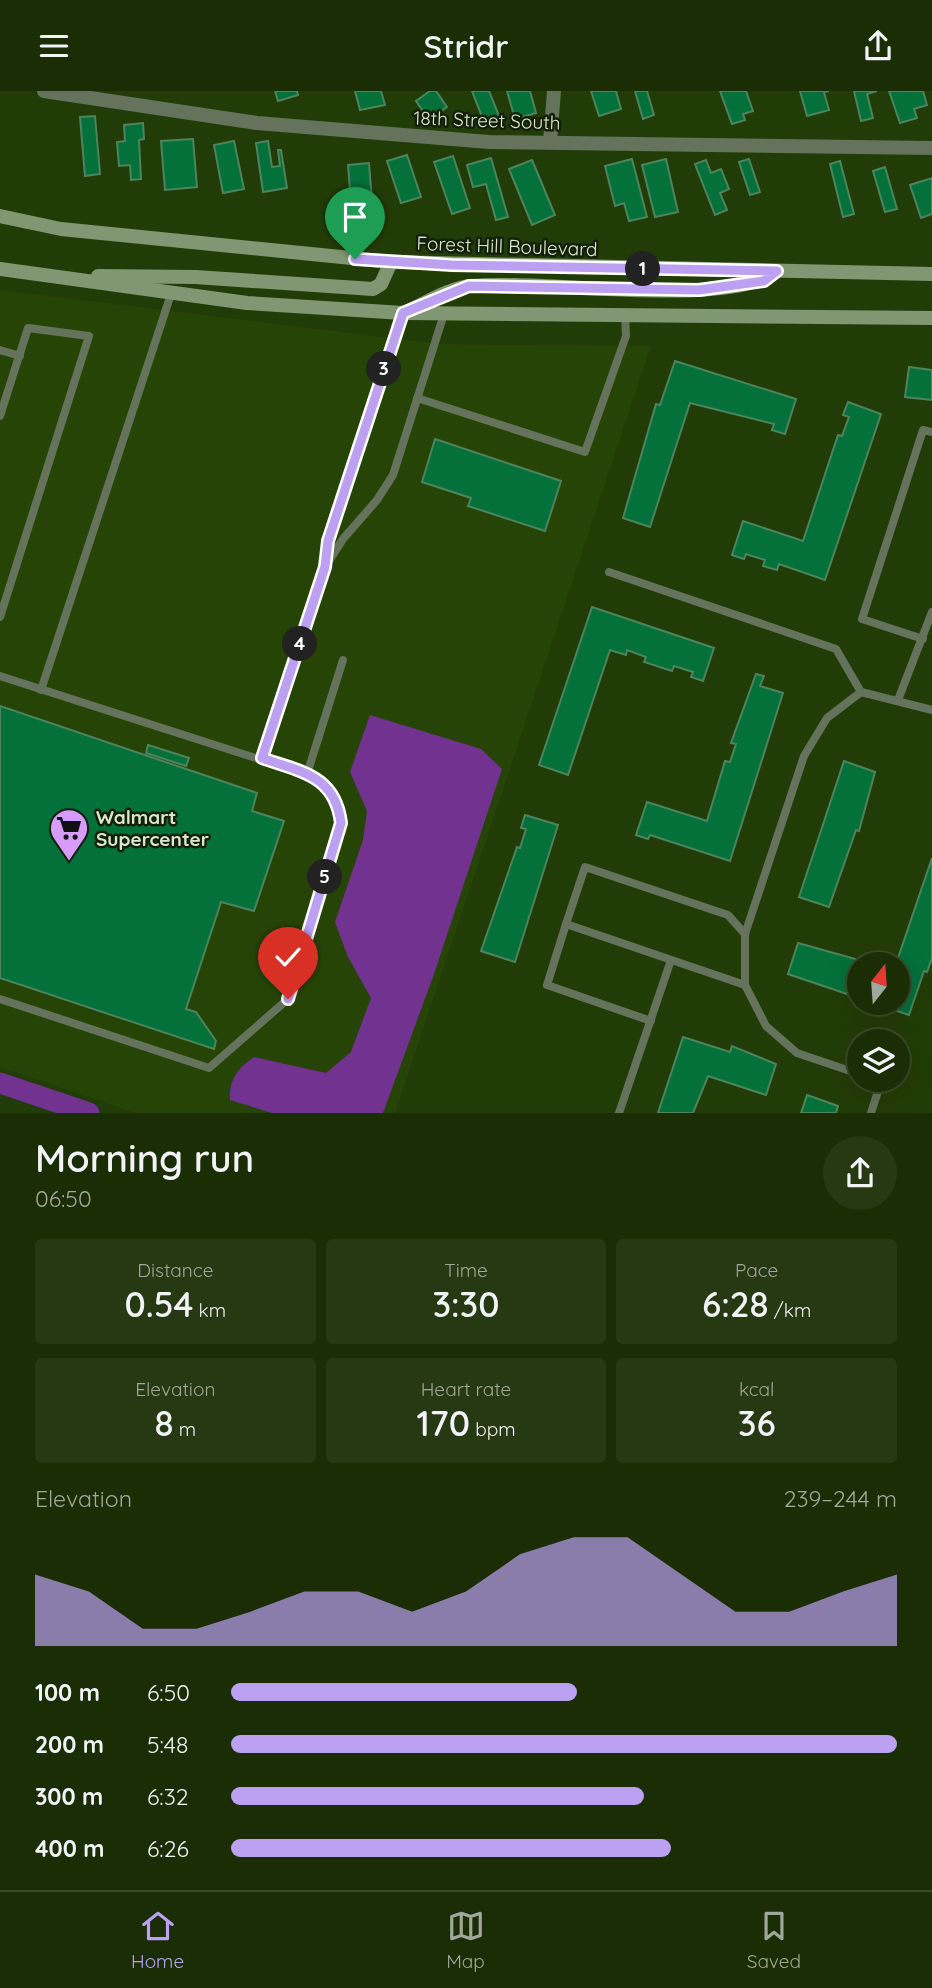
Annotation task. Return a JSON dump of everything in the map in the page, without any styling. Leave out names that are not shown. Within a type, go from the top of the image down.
[{"type":"main road","name":"Forest Hill Boulevard","points":[[0,216],[61,229],[391,262],[932,274]]},
{"type":"main road","points":[[55,277],[195,278],[373,289],[381,284],[391,262]]},
{"type":"main road","points":[[0,269],[247,303],[403,313],[932,318]]},
{"type":"main road","points":[[403,313],[469,286],[699,290],[764,281],[777,271]]},
{"type":"street","name":"18th Street South","points":[[44,91],[257,123],[383,135],[550,142],[932,148]]},
{"type":"street","points":[[550,142],[554,91]]},
{"type":"lane","points":[[41,690],[171,294]]},
{"type":"lane","points":[[262,758],[325,567],[328,541],[403,313]]},
{"type":"lane","points":[[325,567],[342,538],[377,501],[393,475],[444,314]]},
{"type":"lane","points":[[417,398],[585,452],[626,336],[625,314]]},
{"type":"lane","points":[[0,416],[28,328],[89,336],[0,617]]},
{"type":"lane","points":[[0,350],[20,356]]},
{"type":"lane","points":[[923,639],[862,619],[923,430],[932,432]]},
{"type":"lane","points":[[609,572],[836,649],[861,692],[932,711]]},
{"type":"lane","points":[[898,700],[932,612]]},
{"type":"lane","points":[[307,774],[343,660]]},
{"type":"lane","points":[[0,676],[307,774],[328,788],[339,806],[341,823],[288,999],[209,1068],[0,999]]},
{"type":"lane","points":[[847,1070],[797,1053],[766,1026],[745,985],[746,934],[804,756],[827,718],[861,692]]},
{"type":"lane","points":[[651,1021],[547,985],[585,867],[728,915],[746,934]]},
{"type":"lane","points":[[566,924],[745,985]]},
{"type":"lane","points":[[619,1113],[671,960]]},
{"type":"lane","points":[[871,1113],[878,1092]]},
{"type":"shaded area","points":[[0,290],[439,344],[651,346],[395,1113],[136,1113],[0,1067]]},
{"type":"shaded area","points":[[370,715],[481,749],[502,769],[434,974],[383,1113],[272,1113],[230,1100],[233,1080],[243,1065],[254,1057],[326,1073],[351,1052],[371,998],[348,957],[335,922],[363,840],[367,811],[350,772]]},
{"type":"building","points":[[275,91],[297,91],[298,95],[278,101]]},
{"type":"building","points":[[355,91],[381,91],[385,105],[360,110]]},
{"type":"building","points":[[430,91],[436,91],[447,107],[429,120],[416,101]]},
{"type":"building","points":[[472,91],[489,91],[499,116],[484,122]]},
{"type":"building","points":[[507,91],[530,91],[536,113],[515,119]]},
{"type":"building","points":[[591,91],[616,91],[621,109],[599,116]]},
{"type":"building","points":[[635,91],[647,91],[654,115],[643,119]]},
{"type":"building","points":[[720,91],[746,91],[753,111],[743,114],[745,120],[732,124]]},
{"type":"building","points":[[800,91],[829,91],[824,92],[829,110],[807,116]]},
{"type":"building","points":[[854,91],[877,91],[867,94],[873,118],[861,121]]},
{"type":"building","points":[[889,91],[923,91],[927,105],[914,109],[917,118],[900,123]]},
{"type":"building","points":[[95,116],[100,174],[85,176],[80,117]]},
{"type":"building","points":[[143,123],[144,139],[139,140],[141,179],[131,180],[130,165],[119,166],[117,142],[125,141],[124,125]]},
{"type":"building","points":[[193,139],[197,187],[165,190],[161,141]]},
{"type":"building","points":[[234,141],[244,189],[223,193],[214,145]]},
{"type":"building","points":[[268,141],[272,167],[280,166],[278,150],[281,150],[287,188],[263,192],[256,143]]},
{"type":"building","points":[[407,155],[421,197],[401,203],[387,161]]},
{"type":"building","points":[[453,156],[470,208],[452,214],[434,162]]},
{"type":"building","points":[[491,158],[508,217],[496,220],[486,184],[473,187],[467,165]]},
{"type":"building","points":[[632,159],[647,217],[629,221],[624,203],[615,206],[605,166]]},
{"type":"building","points":[[666,159],[678,212],[655,217],[642,165]]},
{"type":"building","points":[[749,159],[760,192],[750,195],[739,162]]},
{"type":"building","points":[[532,160],[555,215],[532,225],[509,169]]},
{"type":"building","points":[[706,160],[711,173],[721,169],[729,189],[720,193],[727,210],[715,215],[695,164]]},
{"type":"building","points":[[840,161],[854,214],[843,217],[830,164]]},
{"type":"building","points":[[369,163],[373,214],[352,216],[348,165]]},
{"type":"building","points":[[885,167],[897,209],[885,212],[873,171]]},
{"type":"building","points":[[932,178],[932,214],[921,218],[910,185]]},
{"type":"building","points":[[675,361],[796,399],[785,434],[772,430],[774,424],[690,403],[650,527],[623,518],[656,404],[660,405]]},
{"type":"building","points":[[909,367],[932,370],[932,400],[905,397]]},
{"type":"building","points":[[848,402],[881,414],[825,580],[779,564],[777,570],[763,566],[765,560],[746,554],[744,559],[732,555],[743,521],[803,541],[838,435],[842,436],[849,417],[843,415]]},
{"type":"building","points":[[435,439],[561,481],[545,531],[468,506],[471,498],[422,482]]},
{"type":"building","points":[[592,607],[714,648],[703,681],[691,677],[693,672],[674,666],[672,671],[644,662],[646,657],[627,650],[626,655],[610,650],[568,775],[539,765]]},
{"type":"building","points":[[756,674],[764,676],[760,686],[783,693],[730,861],[650,835],[648,839],[636,835],[647,802],[707,821],[725,761],[730,762],[736,744],[731,743]]},
{"type":"building","points":[[0,706],[257,793],[252,811],[284,821],[254,911],[221,902],[186,1009],[196,1012],[216,1041],[214,1049],[0,978]]},
{"type":"building","points":[[148,745],[189,758],[186,766],[146,753]]},
{"type":"building","points":[[844,761],[875,772],[859,831],[856,830],[829,907],[799,897]]},
{"type":"building","points":[[525,815],[558,825],[515,962],[481,951],[517,847],[520,848],[526,829],[521,828]]},
{"type":"building","points":[[932,858],[932,958],[927,972],[924,971],[910,1012],[910,952],[900,952]]},
{"type":"building","points":[[798,943],[847,957],[847,994],[788,974]]},
{"type":"building","points":[[683,1037],[730,1052],[732,1046],[776,1064],[766,1095],[708,1076],[693,1113],[658,1113]]},
{"type":"building","points":[[807,1095],[838,1106],[836,1113],[801,1113]]},
{"type":"waterway","points":[[0,1083],[89,1113]]},
{"type":"place","name":"Walmart Supercenter","points":[[69,862]]},
{"type":"route","points":[[288,999],[341,823],[339,806],[328,788],[315,777],[262,758],[325,567],[328,541],[403,313],[469,286],[699,290],[764,281],[777,271],[452,265],[355,259]]}]
